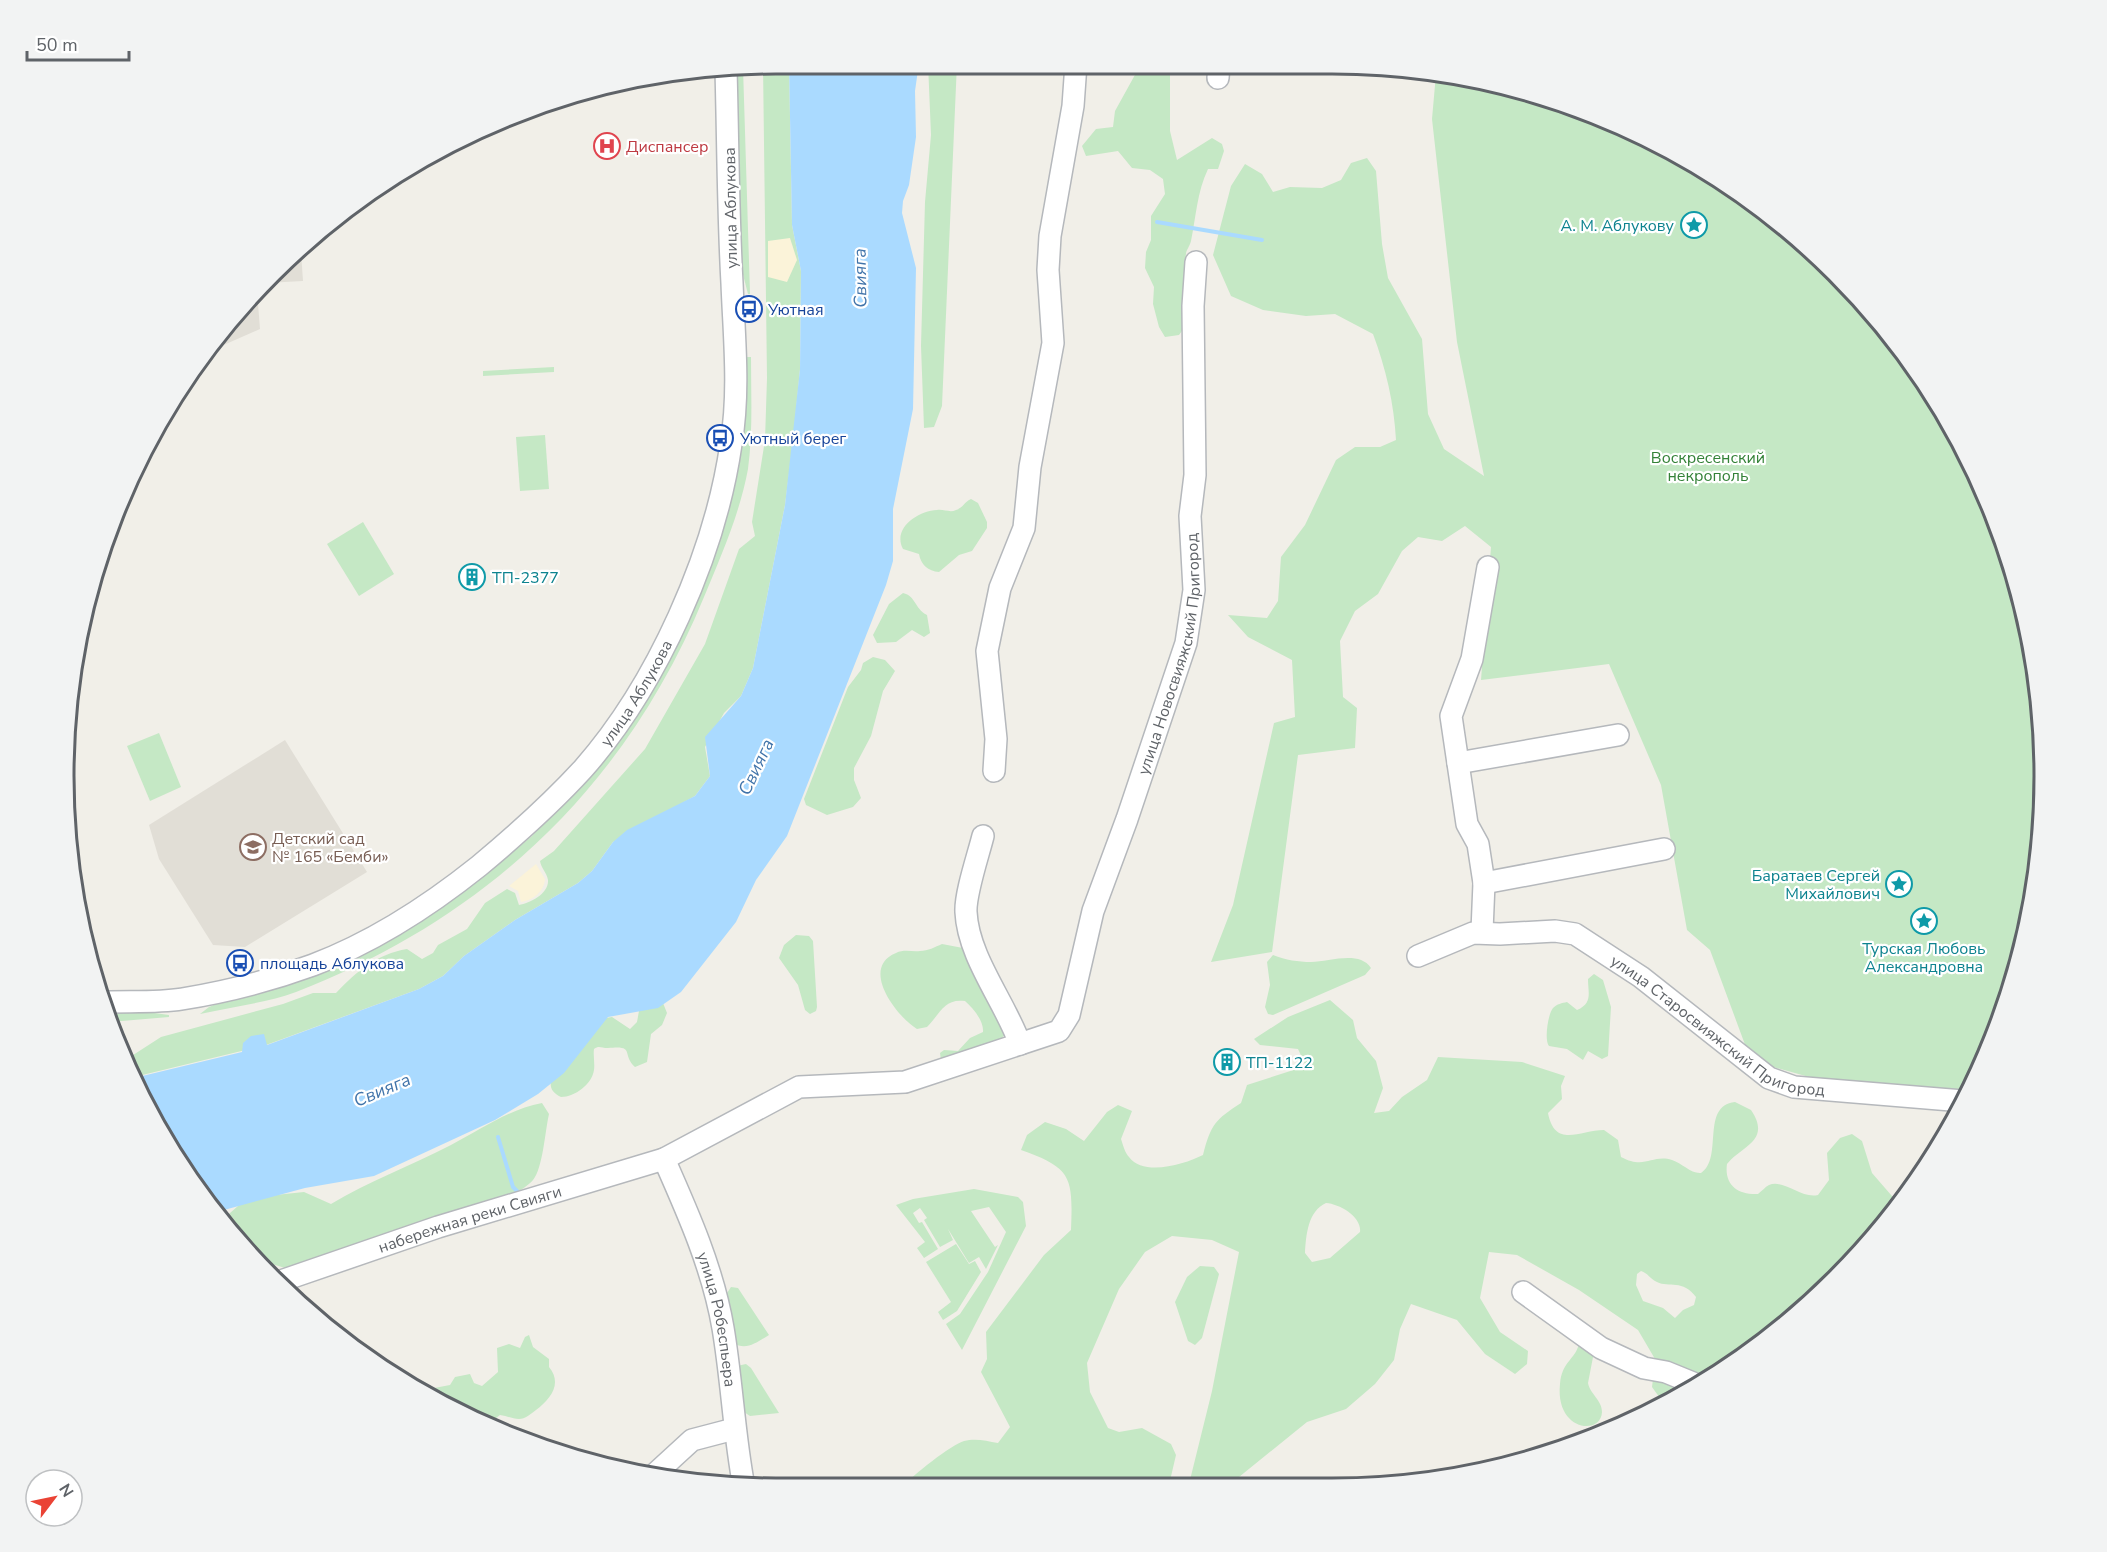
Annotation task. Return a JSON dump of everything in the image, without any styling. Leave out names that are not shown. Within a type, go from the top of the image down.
[{"type":"street","points":[[994,771],[996,739],[987,651],[1000,588],[1024,528],[1030,467],[1053,343],[1048,270],[1050,236],[1073,106],[1075,74]]},
{"type":"street","name":"улица Аблукова","points":[[111,1002],[180,1000],[228,989],[315,964],[360,944],[416,914],[501,848],[562,790],[609,736],[666,644],[692,585],[709,538],[725,480],[732,442],[735,358],[726,75]]},
{"type":"street","name":"улица Новосвияжский Пригород","points":[[1020,1044],[1059,1031],[1069,1016],[1093,911],[1120,841],[1186,643],[1194,590],[1190,516],[1195,475],[1193,306],[1196,262]]},
{"type":"street","points":[[1482,931],[1484,883],[1478,844],[1467,824],[1452,716],[1472,659],[1488,567]]},
{"type":"street","points":[[1458,763],[1618,735]]},
{"type":"street","points":[[664,1159],[799,1087],[905,1083],[1020,1044],[1010,1017],[987,975],[970,936],[967,920],[966,911],[983,836]]},
{"type":"street","points":[[1484,883],[1664,849]]},
{"type":"street","name":"улица Старосвияжский Пригород","points":[[1418,956],[1482,931],[1500,934],[1555,931],[1575,934],[1641,977],[1769,1078],[1794,1087],[1954,1100]]},
{"type":"street","name":"набережная реки Свияги","points":[[286,1279],[438,1227],[664,1159]]},
{"type":"street","name":"улица Робеспьера","points":[[664,1159],[688,1213],[714,1287],[723,1327],[734,1429],[742,1477]]},
{"type":"street","points":[[1524,1292],[1601,1348],[1644,1368],[1666,1372],[1687,1381]]},
{"type":"street","points":[[661,1468],[692,1440],[734,1429]]},
{"type":"shaded area","points":[[301,259],[303,281],[276,282]]},
{"type":"shaded area","points":[[258,302],[260,329],[220,346]]},
{"type":"shaded area","name":"Детский сад № 165 «Бемби»","points":[[285,740],[367,872],[245,947],[213,945],[159,859],[149,825]]},
{"type":"green space","points":[[763,74],[789,74],[792,225],[801,271],[800,369],[793,441],[785,505],[753,668],[741,696],[724,713],[705,747],[710,776],[695,796],[613,842],[592,871],[578,883],[515,920],[464,956],[443,976],[419,989],[266,1045],[141,1075],[132,1056],[161,1037],[283,1004],[313,993],[336,993],[368,965],[386,955],[407,949],[422,959],[433,953],[438,945],[467,929],[485,903],[507,889],[515,893],[519,905],[542,894],[548,880],[540,861],[554,851],[645,749],[705,644],[739,549],[755,536],[752,522],[765,440],[767,378]]},
{"type":"green space","points":[[928,74],[957,74],[942,406],[934,427],[924,428],[921,346],[925,202],[931,135]]},
{"type":"green space","points":[[1135,74],[1170,74],[1170,131],[1177,160],[1212,138],[1222,144],[1224,151],[1218,169],[1208,169],[1199,196],[1191,241],[1186,252],[1189,315],[1179,335],[1165,337],[1159,327],[1153,304],[1154,287],[1145,268],[1146,252],[1151,240],[1151,216],[1165,194],[1163,179],[1150,170],[1132,168],[1118,151],[1086,156],[1082,146],[1096,129],[1113,127],[1115,111]]},
{"type":"green space","points":[[735,75],[743,75],[750,294],[748,294],[740,263]]},
{"type":"green space","name":"Воскресенский некрополь","points":[[1435,82],[1513,97],[1600,127],[1642,146],[1721,192],[1794,248],[1828,279],[1859,313],[1915,386],[1961,465],[1980,507],[2010,594],[2027,684],[2034,776],[2027,868],[2010,958],[1980,1045],[1959,1090],[1827,1082],[1766,1065],[1747,1050],[1710,950],[1687,930],[1661,785],[1609,664],[1481,680],[1491,547],[1465,526],[1442,541],[1418,537],[1402,551],[1378,594],[1355,611],[1340,641],[1343,697],[1357,708],[1355,748],[1298,755],[1272,952],[1211,962],[1233,905],[1274,723],[1295,717],[1292,660],[1248,637],[1228,615],[1267,618],[1278,601],[1281,557],[1305,525],[1336,460],[1355,447],[1380,447],[1396,440],[1389,386],[1373,334],[1335,314],[1306,316],[1263,310],[1231,296],[1213,255],[1231,186],[1245,164],[1262,174],[1273,192],[1290,187],[1322,188],[1341,180],[1351,163],[1367,158],[1376,171],[1382,244],[1388,278],[1422,339],[1428,414],[1444,449],[1484,476],[1457,342],[1432,119]]},
{"type":"green space","points":[[743,357],[751,357],[750,455],[745,485],[729,534],[704,597],[672,665],[634,728],[591,786],[542,838],[488,884],[429,926],[365,962],[296,992],[261,1002],[200,1014],[209,1007],[434,911],[479,880],[532,836],[602,756],[730,500],[742,446]]},
{"type":"green space","points":[[554,367],[554,372],[483,376],[483,371]]},
{"type":"green space","points":[[545,435],[549,489],[520,491],[516,437]]},
{"type":"green space","points":[[971,499],[978,503],[987,522],[987,528],[972,551],[959,555],[939,572],[926,567],[919,554],[903,549],[901,534],[915,517],[930,511],[954,511]]},
{"type":"green space","points":[[363,522],[394,574],[359,596],[327,544]]},
{"type":"green space","points":[[903,593],[927,615],[930,633],[924,637],[912,630],[896,642],[877,643],[873,635],[889,604]]},
{"type":"green space","points":[[873,657],[885,660],[895,671],[883,691],[871,736],[854,768],[854,780],[861,798],[853,807],[827,815],[806,805],[804,799],[848,687],[861,670],[863,663]]},
{"type":"green space","points":[[159,733],[181,787],[150,801],[127,746]]},
{"type":"green space","points":[[796,935],[809,936],[813,941],[817,1007],[816,1011],[810,1014],[805,1010],[798,985],[779,958],[784,945]]},
{"type":"green space","points":[[942,944],[963,948],[1008,1031],[1000,1040],[941,1060],[940,1053],[944,1050],[958,1051],[970,1038],[983,1032],[977,1015],[965,1001],[952,1002],[943,1008],[927,1027],[917,1029],[892,1004],[881,980],[881,970],[885,960],[896,953],[926,950]]},
{"type":"green space","points":[[1273,955],[1306,962],[1343,958],[1359,959],[1371,968],[1365,975],[1273,1015],[1268,1014],[1265,1007],[1270,985],[1267,962]]},
{"type":"green space","points":[[1594,974],[1603,980],[1611,1007],[1608,1056],[1602,1059],[1588,1051],[1583,1060],[1567,1049],[1549,1046],[1547,1027],[1551,1011],[1556,1006],[1567,1002],[1577,1010],[1588,1001],[1588,979]]},
{"type":"green space","points":[[1330,1000],[1353,1020],[1357,1038],[1376,1061],[1383,1088],[1374,1113],[1389,1111],[1402,1097],[1427,1080],[1438,1057],[1522,1062],[1565,1076],[1561,1086],[1562,1099],[1548,1113],[1556,1131],[1570,1135],[1604,1130],[1618,1140],[1621,1157],[1629,1161],[1672,1160],[1694,1172],[1701,1173],[1708,1166],[1711,1156],[1718,1113],[1724,1106],[1735,1102],[1751,1110],[1757,1120],[1758,1129],[1752,1142],[1727,1164],[1728,1178],[1734,1187],[1744,1193],[1758,1194],[1768,1186],[1775,1184],[1805,1194],[1818,1195],[1829,1180],[1827,1153],[1840,1138],[1852,1134],[1862,1141],[1872,1173],[1893,1197],[1828,1273],[1794,1304],[1759,1333],[1693,1377],[1655,1359],[1638,1330],[1579,1290],[1517,1255],[1489,1252],[1480,1298],[1500,1332],[1528,1351],[1527,1364],[1515,1374],[1485,1354],[1457,1320],[1411,1304],[1400,1329],[1394,1360],[1375,1384],[1346,1409],[1307,1422],[1239,1478],[1190,1478],[1212,1391],[1239,1252],[1212,1240],[1172,1236],[1145,1252],[1119,1289],[1087,1363],[1090,1392],[1108,1428],[1119,1432],[1142,1428],[1171,1444],[1176,1455],[1171,1478],[912,1478],[958,1443],[981,1440],[998,1443],[1010,1427],[981,1372],[987,1359],[986,1332],[1044,1255],[1071,1230],[1070,1186],[1066,1177],[1051,1163],[1021,1150],[1027,1135],[1045,1122],[1066,1129],[1084,1141],[1107,1112],[1118,1105],[1132,1111],[1121,1139],[1126,1153],[1136,1163],[1154,1168],[1165,1167],[1203,1155],[1215,1124],[1241,1103],[1247,1085],[1306,1066],[1298,1049],[1260,1045],[1254,1039],[1288,1017]],"holes":[[[1326,1203],[1338,1206],[1354,1216],[1360,1226],[1360,1232],[1330,1258],[1312,1262],[1305,1253],[1309,1224],[1315,1212]],[[1641,1271],[1662,1284],[1681,1286],[1691,1291],[1696,1297],[1694,1305],[1683,1310],[1675,1318],[1663,1308],[1643,1301],[1636,1285],[1637,1274]]]},
{"type":"green space","points":[[663,1003],[667,1013],[662,1025],[651,1034],[647,1062],[635,1067],[625,1049],[597,1047],[594,1049],[593,1075],[586,1085],[572,1095],[561,1097],[553,1091],[552,1077],[606,1018],[612,1017],[630,1029],[637,1022],[639,1011]]},
{"type":"green space","points":[[140,1011],[169,1015],[169,1017],[118,1021],[115,1013]]},
{"type":"green space","points":[[542,1103],[549,1114],[543,1149],[539,1167],[531,1182],[513,1195],[332,1257],[285,1268],[270,1263],[228,1215],[247,1198],[304,1192],[331,1204],[451,1145],[506,1115]]},
{"type":"green space","points":[[974,1189],[1018,1197],[1023,1202],[1026,1226],[962,1350],[946,1324],[960,1314],[988,1272],[1006,1232],[989,1207],[971,1211],[995,1247],[998,1245],[986,1269],[979,1257],[969,1263],[948,1229],[953,1240],[940,1247],[924,1220],[927,1218],[920,1208],[913,1213],[919,1223],[922,1222],[938,1249],[924,1258],[917,1248],[925,1242],[896,1205],[913,1199]]},
{"type":"green space","points":[[956,1244],[969,1264],[975,1261],[981,1272],[957,1311],[943,1320],[938,1312],[951,1302],[926,1262]]},
{"type":"green space","points":[[1200,1266],[1214,1267],[1219,1274],[1202,1338],[1195,1345],[1188,1341],[1175,1302],[1187,1277]]},
{"type":"green space","points":[[731,1287],[738,1288],[769,1335],[752,1345],[743,1346],[733,1343],[725,1296]]},
{"type":"green space","points":[[529,1335],[533,1347],[549,1359],[549,1367],[555,1379],[550,1396],[528,1416],[514,1419],[500,1415],[494,1419],[433,1388],[450,1385],[455,1377],[470,1374],[474,1383],[482,1386],[498,1372],[497,1348],[509,1344],[520,1348],[525,1337]]},
{"type":"green space","points":[[1579,1344],[1594,1352],[1588,1383],[1602,1412],[1600,1420],[1587,1426],[1579,1425],[1571,1420],[1564,1412],[1560,1400],[1563,1370],[1575,1354]]},
{"type":"green space","points":[[746,1364],[751,1368],[779,1413],[750,1416],[741,1410],[737,1366]]},
{"type":"green space","points":[[1653,1379],[1682,1384],[1659,1397],[1652,1387]]},
{"type":"sand","points":[[790,238],[797,260],[787,282],[768,277],[768,241]]},
{"type":"sand","points":[[536,864],[545,879],[543,888],[537,895],[521,902],[518,891],[509,886]]},
{"type":"water","name":"Свияга","points":[[789,74],[917,74],[915,91],[916,137],[909,185],[903,201],[902,213],[916,268],[913,409],[893,509],[893,561],[886,585],[787,836],[756,880],[736,922],[681,992],[658,1008],[608,1017],[564,1073],[538,1094],[495,1120],[374,1176],[305,1188],[224,1210],[192,1166],[141,1076],[242,1052],[243,1043],[251,1036],[264,1034],[267,1045],[419,989],[443,976],[464,956],[515,920],[578,883],[592,871],[613,842],[627,830],[695,796],[710,776],[705,737],[741,696],[753,668],[785,505],[800,369],[801,271],[792,225]]},
{"type":"waterway","points":[[1157,222],[1262,240]]},
{"type":"waterway","points":[[498,1137],[513,1187],[520,1194]]},
{"type":"place","name":"Диспансер","points":[[607,146]]},
{"type":"place","name":"А. М. Аблукову","points":[[1694,225]]},
{"type":"place","name":"Уютная","points":[[749,309]]},
{"type":"place","name":"Уютный берег","points":[[720,438]]},
{"type":"place","name":"ТП-2377","points":[[472,577]]},
{"type":"place","name":"Детский сад № 165 «Бемби»","points":[[253,847]]},
{"type":"place","name":"Баратаев Сергей Михайлович","points":[[1899,884]]},
{"type":"place","name":"Турская Любовь Александровна","points":[[1924,921]]},
{"type":"place","name":"площадь Аблукова","points":[[240,963]]},
{"type":"place","name":"ТП-1122","points":[[1227,1062]]}]
